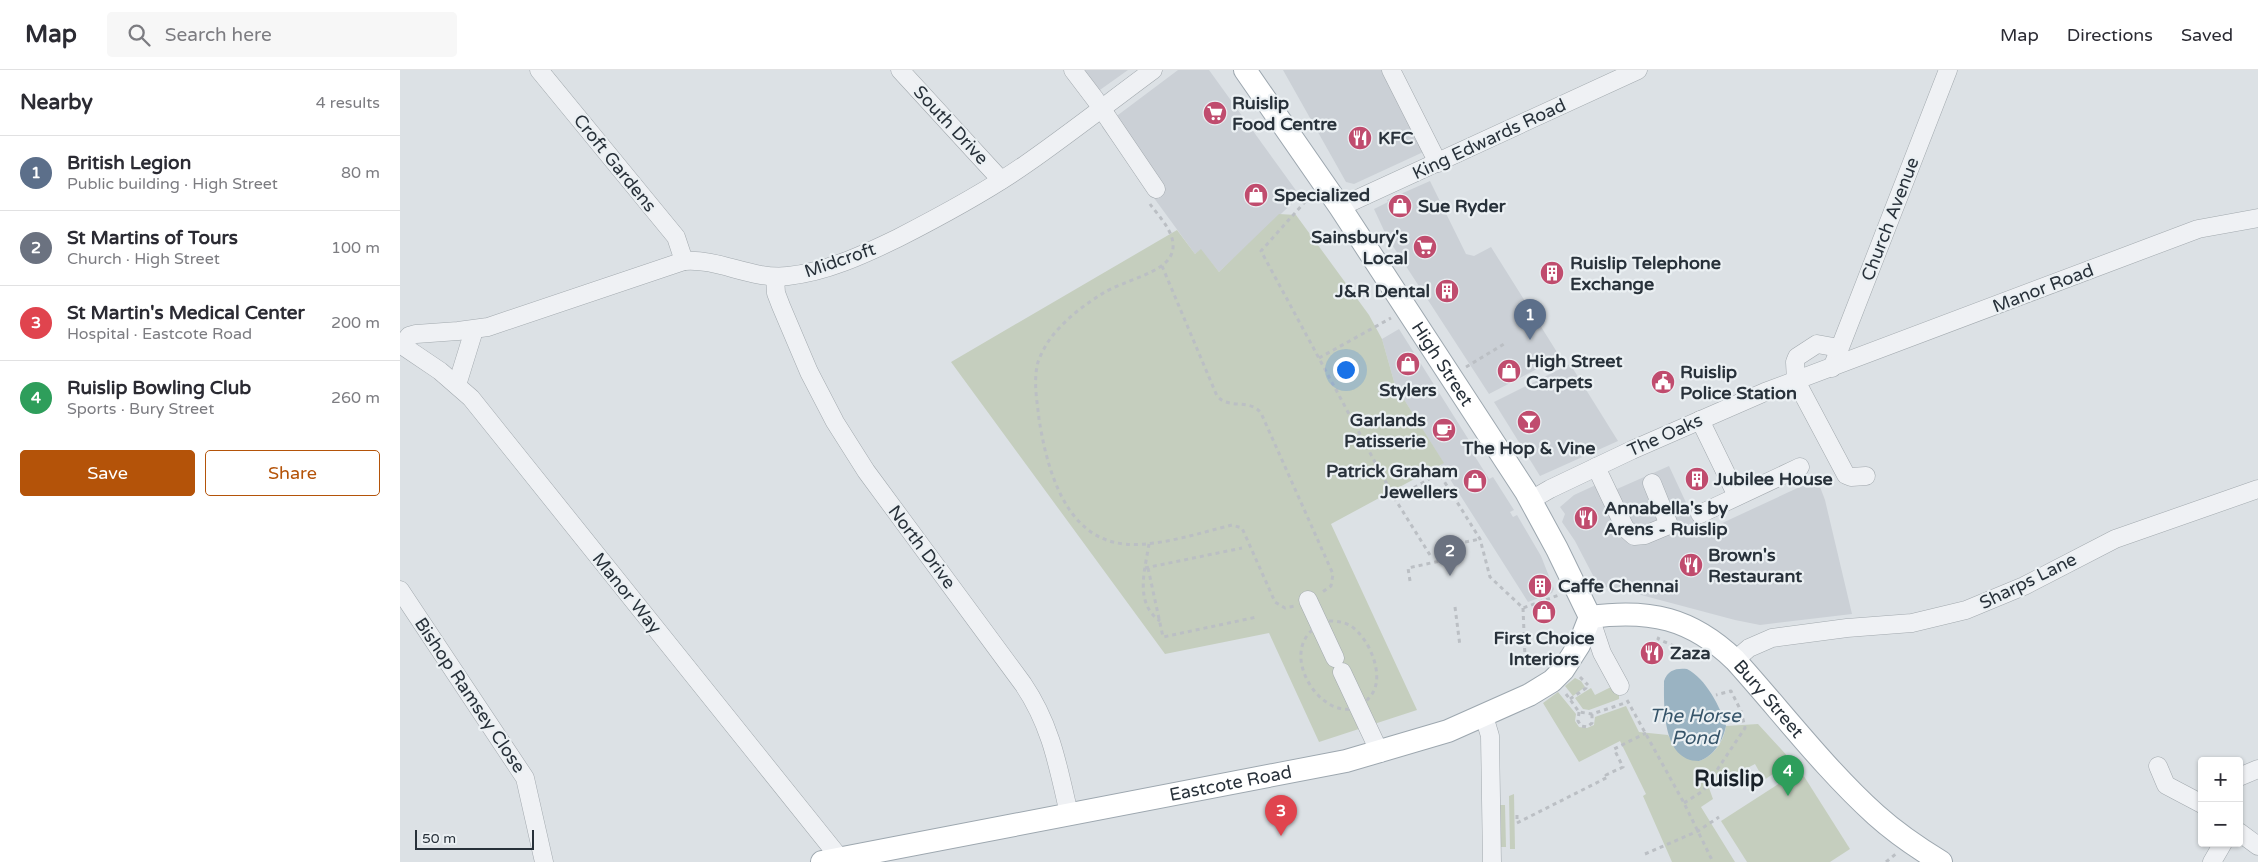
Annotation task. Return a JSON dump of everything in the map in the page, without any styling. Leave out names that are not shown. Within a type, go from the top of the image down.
[{"type":"main road","name":"High Street","points":[[1245,70],[1340,207],[1531,500],[1590,617]]},
{"type":"main road","name":"Bury Street","points":[[1590,617],[1634,614],[1680,623],[1698,630],[1736,660],[1852,792],[1877,816],[1911,843],[1941,862]]},
{"type":"main road","name":"Eastcote Road","points":[[835,861],[1380,752],[1448,731],[1484,716],[1552,681],[1572,658],[1590,617]]},
{"type":"street","name":"Croft Gardens","points":[[539,70],[676,238],[684,261]]},
{"type":"street","name":"South Drive","points":[[900,70],[1001,180]]},
{"type":"street","points":[[1073,70],[1156,189]]},
{"type":"street","name":"Midcroft","points":[[401,344],[409,336],[416,334],[474,330],[684,261],[700,262],[757,276],[775,277],[818,271],[877,248],[928,223],[1001,180],[1025,165],[1154,70]]},
{"type":"street","points":[[1391,70],[1438,163]]},
{"type":"street","name":"King Edwards Road","points":[[1340,207],[1638,70]]},
{"type":"street","name":"Church Avenue","points":[[1832,368],[1948,70]]},
{"type":"street","name":"Manor Road","points":[[1832,368],[2198,229],[2258,218]]},
{"type":"street","name":"North Drive","points":[[775,277],[776,293],[781,306],[809,372],[834,422],[866,471],[1023,684],[1040,710],[1055,750],[1069,814]]},
{"type":"street","points":[[457,385],[474,330]]},
{"type":"street","name":"Manor Way","points":[[401,344],[457,385],[471,398],[835,861]]},
{"type":"street","points":[[1839,348],[1817,344],[1812,345],[1797,357],[1795,362],[1796,381],[1846,475],[1851,477],[1866,476]]},
{"type":"street","name":"The Oaks","points":[[1531,500],[1596,467],[1700,420],[1832,368]]},
{"type":"street","points":[[1700,420],[1736,496]]},
{"type":"street","points":[[1700,514],[1800,466]]},
{"type":"street","points":[[1596,467],[1625,528],[1634,536],[1645,535],[1669,525],[1652,483]]},
{"type":"street","name":"Sharps Lane","points":[[1736,660],[1749,648],[1772,638],[1848,628],[1912,623],[1966,610],[2007,595],[2116,539],[2258,489]]},
{"type":"street","name":"Bishop Ramsey Close","points":[[400,590],[525,778],[544,862]]},
{"type":"street","points":[[1308,600],[1380,752]]},
{"type":"street","points":[[1590,617],[1602,653],[1620,686]]},
{"type":"street","points":[[1484,716],[1490,736],[1492,862]]},
{"type":"street","points":[[2158,766],[2166,785],[2198,802]]},
{"type":"street","points":[[2243,775],[2258,769]]},
{"type":"street","points":[[2243,835],[2258,846]]},
{"type":"street","points":[[2212,862],[2221,847]]},
{"type":"path","points":[[1312,193],[1261,251],[1395,499],[1430,555]]},
{"type":"path","points":[[1162,266],[1217,396],[1224,402],[1242,403],[1255,407],[1261,413],[1333,574],[1331,586],[1292,607],[1285,608],[1279,606],[1275,602],[1246,533],[1237,526],[1149,544],[1125,544],[1101,538],[1081,522],[1062,496],[1050,470],[1042,438],[1036,395],[1036,377],[1044,349],[1051,338],[1075,314],[1105,292],[1162,266]]},
{"type":"path","points":[[1319,358],[1394,316]]},
{"type":"path","points":[[1466,368],[1504,344]]},
{"type":"path","points":[[1395,499],[1438,473],[1480,539],[1488,578],[1523,608],[1525,657]]},
{"type":"path","points":[[1410,581],[1408,568],[1454,558],[1451,545],[1480,539]]},
{"type":"path","points":[[1149,544],[1143,589],[1149,611],[1160,621]]},
{"type":"path","points":[[1147,568],[1242,548]]},
{"type":"path","points":[[1147,568],[1163,637],[1257,617]]},
{"type":"path","points":[[1523,608],[1559,595]]},
{"type":"path","points":[[1455,607],[1460,646]]},
{"type":"path","points":[[1661,632],[1658,639],[1674,646]]},
{"type":"path","points":[[1570,700],[1586,688],[1587,684],[1583,678],[1575,675]]},
{"type":"path","points":[[1620,686],[1684,803],[1713,862]]},
{"type":"path","points":[[1561,688],[1579,712],[1578,721],[1581,726],[1587,727],[1592,723],[1592,714]]},
{"type":"path","points":[[1684,803],[1696,798],[1703,791],[1745,728],[1741,711],[1731,690],[1716,695]]},
{"type":"path","points":[[1579,712],[1592,714],[1628,702]]},
{"type":"path","points":[[1517,815],[1517,823],[1608,777],[1606,775],[1623,767],[1614,749],[1646,733]]},
{"type":"path","points":[[1645,854],[1698,831],[1719,817]]},
{"type":"shaded area","points":[[1068,70],[1128,70],[1090,97]]},
{"type":"shaded area","points":[[1178,70],[1209,70],[1300,196],[1219,272],[1201,250],[1195,254],[1102,127]]},
{"type":"shaded area","points":[[1283,70],[1391,70],[1432,148],[1354,184],[1346,182]]},
{"type":"shaded area","points":[[1430,181],[1466,254],[1474,256],[1491,247],[1560,357],[1489,394],[1387,237],[1374,209],[1388,202],[1387,200]]},
{"type":"shaded area","points":[[1399,329],[1472,445],[1469,447],[1489,479],[1493,477],[1514,510],[1510,512],[1513,517],[1517,515],[1541,556],[1554,589],[1552,593],[1528,602],[1441,465],[1443,462],[1395,385],[1382,339]]},
{"type":"shaded area","points":[[1570,364],[1618,441],[1540,476],[1494,402]]},
{"type":"shaded area","points":[[1669,466],[1689,509],[1692,520],[1698,517],[1705,531],[1817,479],[1825,500],[1852,614],[1760,625],[1611,587],[1599,587],[1575,541],[1562,522],[1565,514],[1560,507],[1574,495],[1611,478],[1617,489]]},
{"type":"green space","points":[[1279,214],[1296,215],[1369,315],[1382,339],[1395,385],[1444,463],[1331,524],[1417,710],[1319,742],[1269,633],[1165,654],[951,362],[1177,230],[1195,254],[1201,249],[1219,272]]},
{"type":"green space","points":[[1575,678],[1581,681],[1585,687],[1573,696],[1565,686]]},
{"type":"green space","points":[[1611,687],[1619,694],[1619,699],[1589,710],[1583,709],[1575,698],[1591,688],[1595,695]]},
{"type":"green space","points":[[1558,692],[1576,714],[1575,721],[1579,727],[1587,728],[1594,725],[1595,717],[1626,706],[1639,732],[1668,735],[1678,752],[1699,761],[1714,752],[1723,737],[1726,726],[1758,724],[1792,761],[1764,780],[1755,764],[1709,788],[1713,799],[1701,807],[1735,862],[1672,862],[1643,796],[1646,794],[1620,741],[1579,762],[1543,703]]},
{"type":"green space","points":[[1800,770],[1850,849],[1830,862],[1747,862],[1721,821]]},
{"type":"green space","points":[[1514,794],[1515,849],[1510,849],[1509,796]]},
{"type":"green space","points":[[1500,805],[1505,805],[1506,847],[1501,847]]},
{"type":"water","name":"The Horse Pond","points":[[1687,669],[1706,686],[1720,710],[1726,726],[1723,737],[1717,747],[1709,756],[1699,761],[1687,759],[1678,752],[1672,743],[1665,718],[1664,681],[1673,670]]},
{"type":"place","name":"Ruislip Food Centre","points":[[1215,113]]},
{"type":"place","name":"KFC","points":[[1360,138]]},
{"type":"place","name":"Specialized","points":[[1256,195]]},
{"type":"place","name":"Sue Ryder","points":[[1400,206]]},
{"type":"place","name":"Sainsbury's Local","points":[[1425,247]]},
{"type":"place","name":"Ruislip Telephone Exchange","points":[[1552,273]]},
{"type":"place","name":"J&R Dental","points":[[1447,291]]},
{"type":"place","name":"British Legion","points":[[1530,340]]},
{"type":"place","name":"Stylers","points":[[1408,364]]},
{"type":"place","name":"High Street Carpets","points":[[1509,371]]},
{"type":"place","name":"Ruislip Police Station","points":[[1663,382]]},
{"type":"place","name":"The Hop & Vine","points":[[1529,422]]},
{"type":"place","name":"Garlands Patisserie","points":[[1444,430]]},
{"type":"place","name":"Jubilee House","points":[[1697,479]]},
{"type":"place","name":"Patrick Graham Jewellers","points":[[1475,481]]},
{"type":"place","name":"Annabella's by Arens - Ruislip","points":[[1586,518]]},
{"type":"place","name":"Brown's Restaurant","points":[[1691,565]]},
{"type":"place","name":"St Martins of Tours","points":[[1450,576]]},
{"type":"place","name":"Caffe Chennai","points":[[1540,586]]},
{"type":"place","name":"First Choice Interiors","points":[[1544,612]]},
{"type":"place","name":"Zaza","points":[[1652,653]]},
{"type":"place","name":"Ruislip Bowling Club","points":[[1788,796]]},
{"type":"place","name":"St Martin's Medical Center","points":[[1281,836]]},
{"type":"district","name":"Ruislip","points":[[1729,778]]}]
